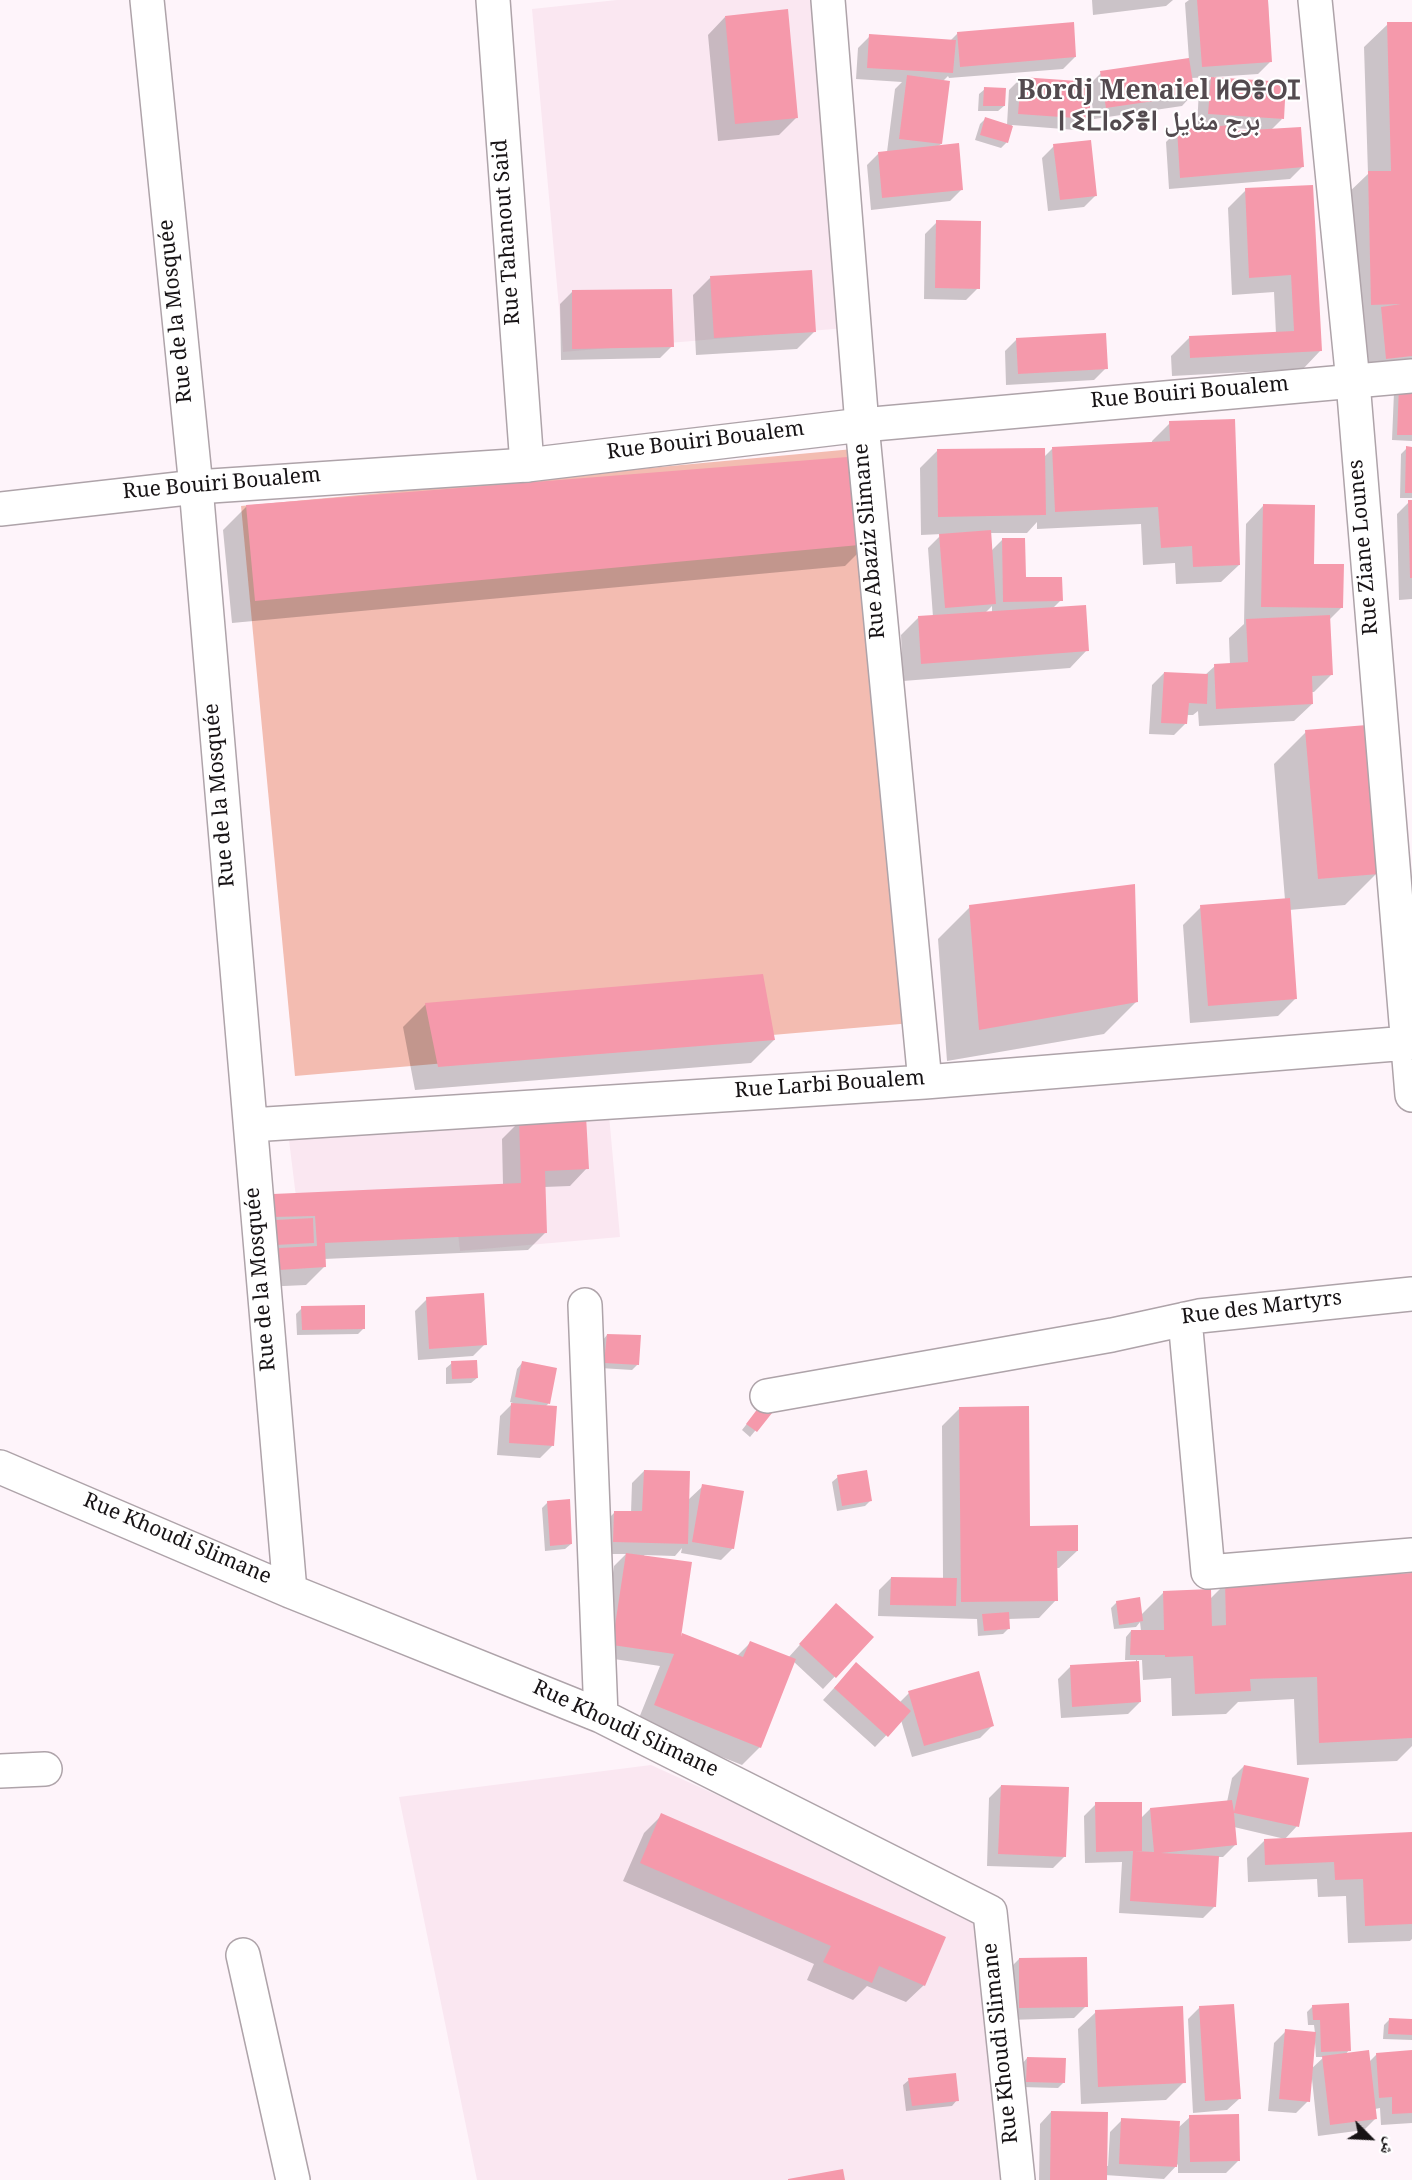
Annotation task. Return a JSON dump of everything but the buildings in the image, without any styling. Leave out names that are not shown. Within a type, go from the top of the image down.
[{"type":"street","name":"Rue de la Mosquée","points":[[147,0],[196,487],[290,1591]]},
{"type":"street","name":"Rue Tahanout Said","points":[[493,0],[527,465]]},
{"type":"street","name":"Rue Abaziz Slimane","points":[[828,0],[862,425],[925,1082]]},
{"type":"street","name":"Rue Ziane Lounes","points":[[1314,0],[1353,382],[1412,1095]]},
{"type":"street","name":"Rue Bouiri Boualem","points":[[0,509],[196,487],[527,465],[862,425],[1412,376]]},
{"type":"street","name":"Rue Larbi Boualem","points":[[251,1125],[925,1082],[1408,1043]]},
{"type":"street","name":"Rue des Martyrs","points":[[767,1396],[1112,1335],[1199,1316],[1412,1294]]},
{"type":"street","points":[[585,1305],[601,1716]]},
{"type":"street","points":[[1185,1319],[1208,1572],[1412,1556]]},
{"type":"street","name":"Rue Khoudi Slimane","points":[[0,1467],[290,1591],[601,1716],[990,1912],[1017,2180]]},
{"type":"street","points":[[0,1771],[45,1769]]},
{"type":"street","points":[[243,1955],[292,2180]]},
{"type":"shaded area","points":[[617,0],[815,0],[845,328],[563,352],[532,9]]},
{"type":"shaded area","points":[[864,448],[912,1023],[295,1076],[241,506]]},
{"type":"shaded area","points":[[609,1115],[620,1237],[460,1251],[453,1193],[296,1197],[289,1140]]},
{"type":"shaded area","points":[[651,1765],[983,1916],[1010,2180],[477,2180],[399,1797]]},
{"type":"district","name":"Bordj Menaiel ⵍⴱⴻⵔⵊ ⵏ ⵉⵎⵏⴰⵢⴻⵏ برج منايل","points":[[1159,112]]}]
